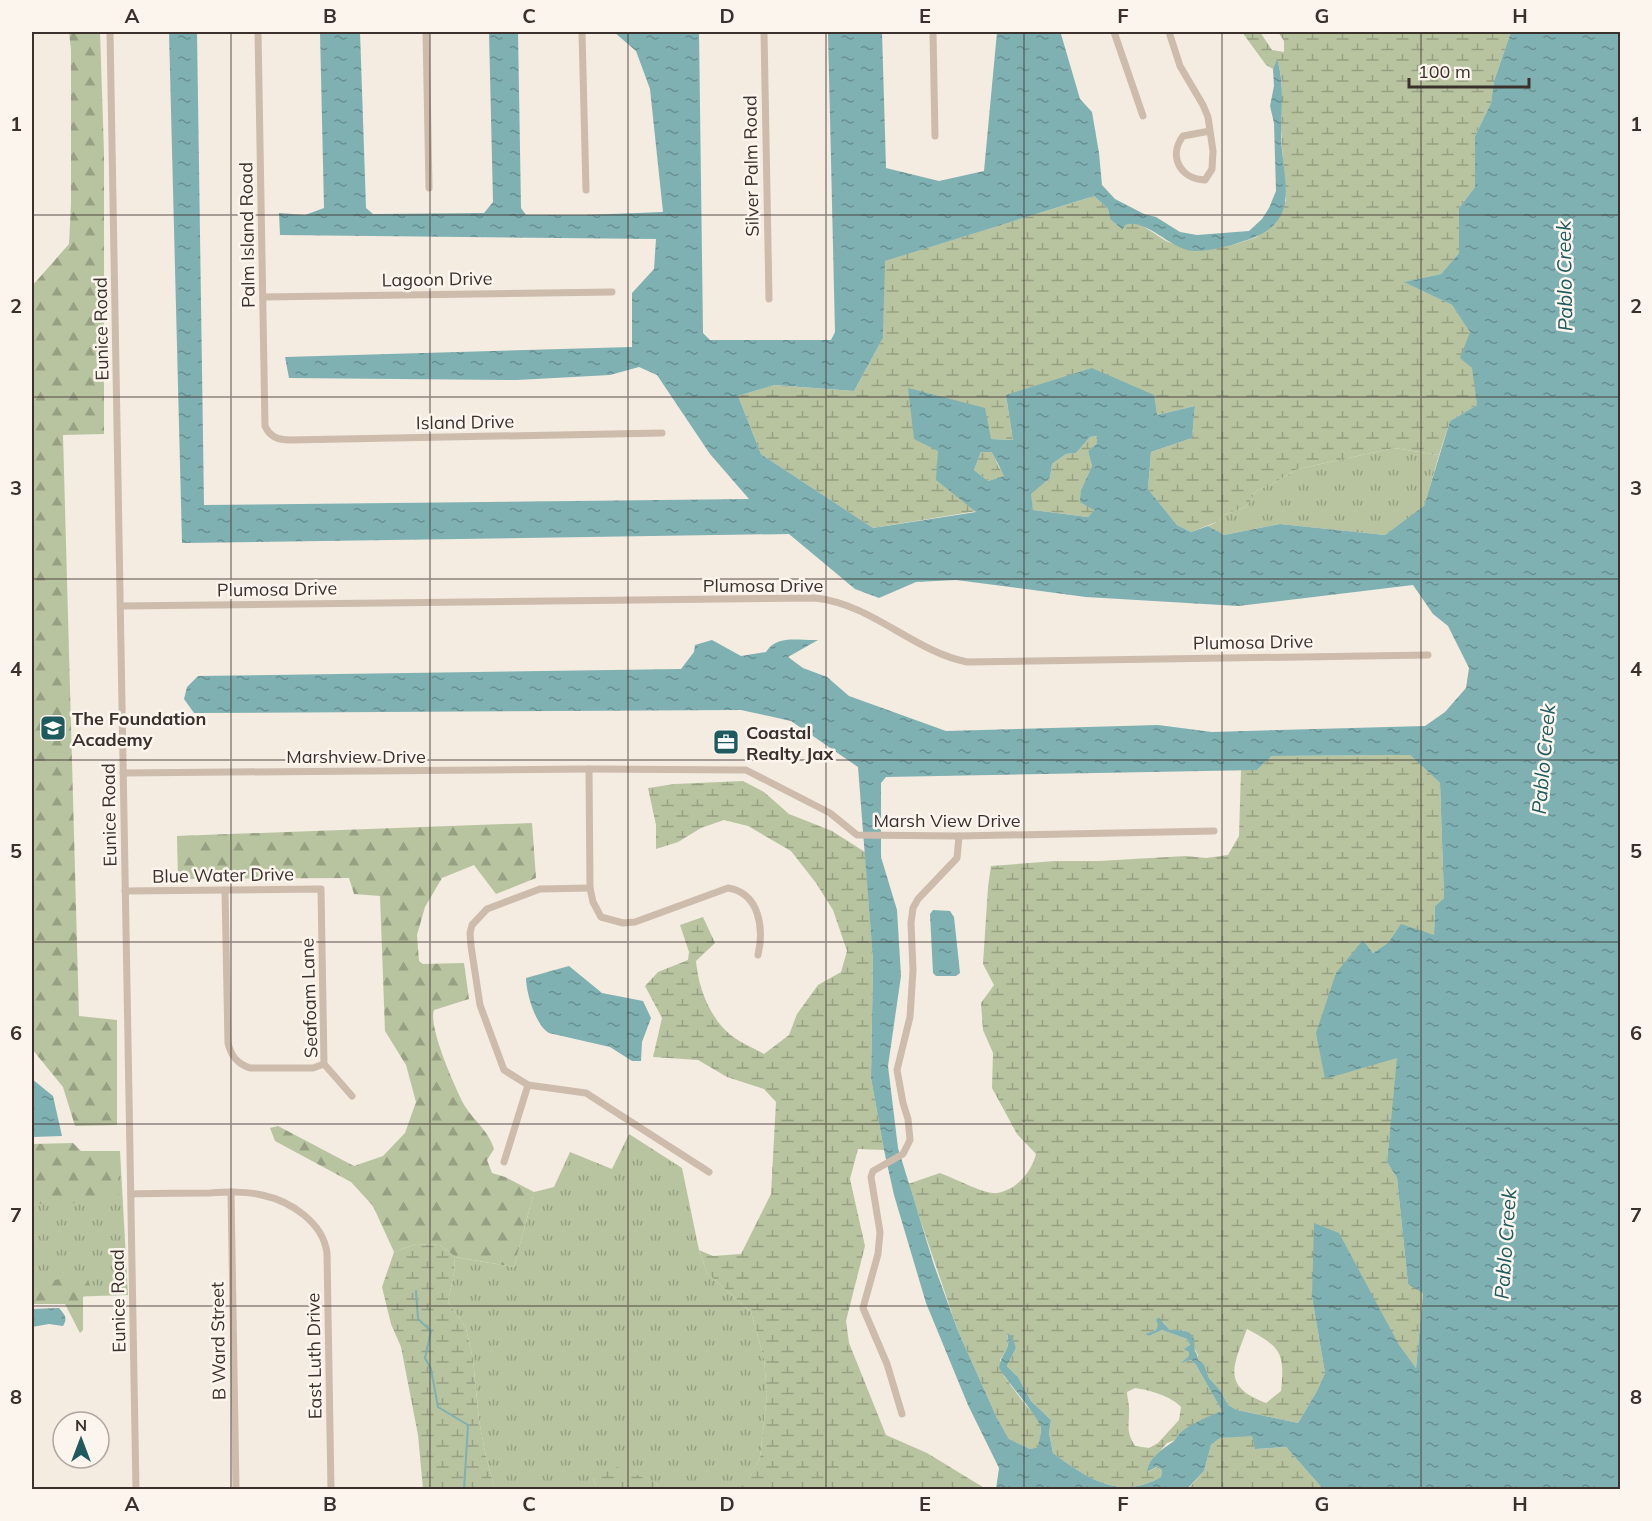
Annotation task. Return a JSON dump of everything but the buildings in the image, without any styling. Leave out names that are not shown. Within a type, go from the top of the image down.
[{"type":"street","name":"Eunice Road","points":[[110,32],[136,1490]]},
{"type":"street","name":"Palm Island Road","points":[[258,32],[265,426],[271,435]]},
{"type":"street","points":[[426,32],[429,188]]},
{"type":"street","points":[[582,32],[586,190]]},
{"type":"street","name":"Silver Palm Road","points":[[764,32],[769,299]]},
{"type":"street","points":[[933,32],[935,136]]},
{"type":"street","points":[[1114,32],[1143,116]]},
{"type":"street","points":[[1169,32],[1180,66],[1208,117],[1210,131],[1212,169],[1205,180],[1197,179],[1179,166],[1176,160],[1176,148],[1183,136],[1210,131]]},
{"type":"street","name":"Lagoon Drive","points":[[263,297],[612,292]]},
{"type":"street","name":"Island Drive","points":[[271,435],[281,440],[290,440],[662,433]]},
{"type":"street","name":"Plumosa Drive","points":[[121,606],[815,598],[859,609],[944,655],[967,662],[1428,655]]},
{"type":"street","points":[[589,769],[590,888],[593,902],[601,917],[635,922],[728,888],[739,890],[750,898],[760,921],[762,940],[758,955]]},
{"type":"street","name":"Marshview Drive","points":[[123,773],[589,769]]},
{"type":"street","name":"Marsh View Drive","points":[[589,769],[746,770],[830,813],[857,835],[959,836],[1214,831]]},
{"type":"street","points":[[902,1414],[886,1364],[863,1308],[878,1254],[880,1232],[871,1177],[873,1171],[903,1154],[910,1140],[908,1119],[897,1070],[909,1017],[913,970],[914,942],[911,923],[913,908],[918,899],[957,858],[959,836]]},
{"type":"street","points":[[590,888],[540,889],[487,909],[472,925],[471,946],[480,1005],[504,1070],[528,1084],[586,1093],[709,1172]]},
{"type":"street","name":"Blue Water Drive","points":[[125,891],[321,889]]},
{"type":"street","name":"Seafoam Lane","points":[[321,889],[324,1064],[352,1096]]},
{"type":"street","points":[[225,890],[228,1043],[233,1056],[242,1065],[250,1068],[313,1068],[324,1064]]},
{"type":"street","points":[[504,1162],[528,1084]]},
{"type":"street","points":[[131,1194],[231,1192]]},
{"type":"street","name":"East Luth Drive","points":[[231,1192],[271,1197],[305,1216],[323,1237],[327,1253],[331,1490]]},
{"type":"street","name":"B Ward Street","points":[[231,1192],[236,1490]]},
{"type":"green space","points":[[69,32],[100,32],[104,153],[104,434],[63,435],[79,1016],[117,1020],[117,1125],[75,1126],[63,1087],[32,1049],[32,286],[69,244],[71,50]]},
{"type":"green space","points":[[1242,32],[1260,32],[1272,50],[1284,52],[1284,41],[1278,32],[1511,32],[1494,81],[1491,103],[1475,136],[1475,187],[1459,208],[1459,253],[1441,274],[1405,282],[1452,305],[1471,332],[1477,405],[1450,421],[1439,455],[1394,448],[1298,469],[1257,490],[1246,507],[1223,515],[1219,521],[1191,532],[1177,525],[1148,489],[1151,452],[1192,438],[1195,406],[1157,415],[1006,395],[1013,440],[991,439],[938,451],[977,511],[873,528],[761,454],[738,396],[773,385],[854,391],[883,338],[884,261],[1094,196],[1108,209],[1110,219],[1124,230],[1124,225],[1132,222],[1140,224],[1166,241],[1193,251],[1236,244],[1257,237],[1286,201],[1281,130],[1282,86],[1277,60],[1273,69],[1266,65]]},
{"type":"green space","points":[[1097,436],[1097,443],[1088,451],[1092,466],[1081,490],[1094,510],[1088,517],[1033,510],[1030,494],[1050,478],[1052,464],[1066,454],[1076,453],[1090,437]]},
{"type":"green space","points":[[1394,448],[1439,455],[1424,507],[1385,535],[1280,524],[1224,535],[1208,526],[1219,521],[1223,515],[1246,507],[1257,490],[1298,469]]},
{"type":"green space","points":[[981,452],[993,452],[1005,476],[988,481],[974,470]]},
{"type":"green space","points":[[1410,755],[1440,783],[1444,898],[1435,906],[1434,935],[1389,942],[1373,953],[1363,940],[1398,1057],[1387,1162],[1397,1178],[1408,1284],[1423,1292],[1416,1368],[1399,1346],[1312,1297],[1325,1373],[1298,1423],[1237,1410],[1228,1405],[1220,1390],[1209,1378],[1204,1364],[1198,1360],[1198,1355],[1184,1330],[1170,1330],[1163,1322],[1156,1330],[1146,1334],[1149,1336],[1162,1330],[1187,1339],[1190,1345],[1189,1357],[1183,1362],[1191,1360],[1196,1365],[1222,1411],[1178,1434],[1175,1440],[1167,1443],[1154,1458],[1148,1472],[1158,1466],[1162,1469],[1161,1477],[1146,1484],[1118,1487],[1091,1478],[1053,1453],[1049,1433],[1051,1420],[1031,1401],[1018,1377],[1007,1366],[1016,1348],[1007,1334],[1007,1347],[1000,1360],[1004,1376],[1039,1419],[1041,1428],[1039,1447],[1030,1449],[1009,1439],[997,1418],[958,1331],[908,1184],[940,1173],[982,1190],[993,1193],[1001,1192],[1021,1180],[1031,1168],[1036,1154],[1017,1134],[992,1088],[993,1053],[983,1030],[981,1003],[994,985],[983,964],[991,866],[1055,861],[1186,856],[1206,858],[1228,855],[1239,836],[1241,770],[1257,770],[1272,756]],"holes":[[[1247,1329],[1274,1347],[1281,1359],[1281,1391],[1266,1403],[1251,1396],[1236,1382],[1235,1364]],[[1135,1388],[1166,1397],[1181,1407],[1179,1420],[1158,1443],[1149,1448],[1135,1446],[1129,1433],[1127,1392]]]},
{"type":"green space","points":[[743,781],[764,792],[789,814],[832,831],[865,852],[873,960],[871,1078],[884,1150],[858,1149],[850,1179],[865,1246],[846,1321],[849,1343],[886,1435],[927,1453],[986,1489],[728,1489],[745,1485],[760,1458],[767,1394],[764,1359],[751,1312],[707,1273],[699,1250],[713,1256],[741,1254],[771,1194],[776,1102],[764,1089],[727,1077],[698,1060],[653,1057],[662,1018],[645,986],[658,972],[688,960],[689,952],[680,925],[703,917],[715,943],[696,961],[699,981],[706,1002],[724,1029],[736,1039],[764,1054],[789,1035],[797,1014],[818,985],[841,972],[847,951],[833,910],[816,883],[791,851],[748,826],[724,820],[701,828],[678,842],[656,849],[656,825],[648,788],[675,784]]},
{"type":"green space","points":[[532,823],[536,878],[496,894],[474,865],[442,878],[425,907],[417,935],[419,961],[423,964],[464,963],[469,999],[434,1010],[433,1018],[438,1042],[463,1103],[492,1143],[494,1149],[487,1160],[492,1173],[534,1192],[514,1267],[455,1257],[440,1245],[416,1244],[394,1252],[373,1206],[351,1182],[275,1141],[270,1128],[278,1126],[354,1166],[383,1156],[405,1133],[416,1102],[406,1065],[385,1031],[380,896],[354,894],[349,878],[178,879],[177,836]]},
{"type":"green space","points":[[629,1134],[682,1168],[699,1250],[707,1273],[751,1312],[764,1359],[767,1394],[760,1458],[745,1486],[728,1489],[659,1489],[656,1483],[593,1478],[597,1489],[495,1489],[479,1420],[473,1359],[466,1328],[448,1302],[455,1257],[514,1267],[534,1192],[554,1187],[570,1152],[612,1169]]},
{"type":"green space","points":[[73,1143],[85,1155],[116,1155],[119,1193],[117,1200],[47,1205],[32,1202],[32,1144]]},
{"type":"green space","points":[[32,1151],[120,1151],[128,1295],[32,1298]]},
{"type":"green space","points":[[416,1244],[440,1245],[455,1257],[448,1302],[466,1328],[473,1359],[479,1420],[495,1489],[423,1489],[418,1435],[401,1347],[391,1324],[382,1287],[394,1252]]},
{"type":"green space","points":[[86,1273],[92,1292],[83,1292],[83,1330],[80,1333],[65,1304],[32,1304],[32,1278],[46,1282]]},
{"type":"green space","points":[[1253,1435],[1255,1449],[1286,1447],[1323,1489],[1187,1490],[1204,1471],[1211,1445],[1220,1438]]},
{"type":"green space","points":[[615,1466],[656,1483],[659,1489],[597,1489],[593,1478]]},
{"type":"water","name":"Pablo Creek","points":[[169,32],[197,32],[204,505],[749,499],[710,454],[657,375],[639,367],[610,375],[517,380],[289,378],[285,357],[632,347],[632,293],[654,269],[656,239],[280,235],[279,213],[305,215],[324,208],[320,32],[360,32],[366,208],[373,214],[484,213],[493,202],[489,32],[518,32],[521,208],[526,215],[585,215],[663,212],[650,89],[636,51],[614,32],[699,32],[703,333],[710,340],[831,340],[835,332],[828,32],[882,32],[886,168],[939,181],[984,171],[997,32],[1049,32],[1061,34],[1080,99],[1092,112],[1102,185],[1115,199],[1144,214],[1156,217],[1180,232],[1197,235],[1249,231],[1262,219],[1269,208],[1276,191],[1274,123],[1270,106],[1274,86],[1273,69],[1277,59],[1282,88],[1281,136],[1286,186],[1282,213],[1275,224],[1263,233],[1239,243],[1213,249],[1186,250],[1141,226],[1125,225],[1123,230],[1110,219],[1108,209],[1094,196],[885,261],[883,338],[854,391],[774,385],[738,396],[761,454],[873,528],[976,512],[936,480],[938,451],[914,439],[908,388],[985,408],[991,439],[1013,440],[1006,395],[1092,368],[1154,395],[1157,415],[1195,406],[1192,438],[1151,452],[1148,489],[1177,525],[1191,532],[1208,526],[1224,535],[1280,524],[1385,535],[1424,506],[1450,421],[1477,405],[1472,368],[1460,358],[1470,332],[1452,305],[1404,282],[1441,274],[1459,253],[1459,208],[1475,187],[1475,136],[1491,103],[1494,81],[1511,32],[1620,32],[1620,1489],[1323,1489],[1286,1447],[1255,1449],[1252,1436],[1220,1438],[1211,1445],[1204,1471],[1187,1489],[996,1489],[999,1468],[968,1405],[926,1303],[894,1195],[884,1150],[871,1078],[873,960],[858,767],[791,721],[741,710],[194,713],[184,699],[187,687],[198,676],[681,669],[694,652],[695,645],[712,640],[741,656],[766,652],[776,643],[796,639],[818,640],[788,657],[803,668],[827,677],[849,696],[946,731],[1158,725],[1212,732],[1425,726],[1445,712],[1466,688],[1469,668],[1448,626],[1433,614],[1413,585],[1238,606],[1086,597],[956,580],[916,582],[879,598],[855,589],[789,534],[182,543]],"holes":[[[1097,436],[1097,443],[1088,451],[1092,466],[1081,490],[1080,502],[1094,510],[1088,517],[1033,510],[1031,494],[1050,478],[1052,464],[1066,454],[1076,453],[1090,437]],[[981,452],[992,452],[1004,476],[988,481],[974,470]],[[1410,755],[1440,783],[1444,898],[1435,906],[1434,935],[1401,924],[1389,942],[1373,953],[1363,940],[1336,973],[1316,1033],[1325,1079],[1397,1058],[1387,1162],[1397,1178],[1408,1284],[1423,1293],[1416,1368],[1399,1345],[1339,1233],[1314,1223],[1312,1297],[1325,1373],[1298,1423],[1237,1410],[1228,1405],[1220,1390],[1209,1378],[1204,1364],[1198,1360],[1191,1334],[1185,1331],[1170,1330],[1159,1318],[1156,1319],[1158,1325],[1156,1330],[1145,1334],[1149,1336],[1162,1330],[1187,1339],[1190,1345],[1184,1349],[1189,1352],[1189,1356],[1181,1363],[1191,1360],[1196,1365],[1222,1411],[1184,1430],[1161,1450],[1151,1462],[1147,1472],[1158,1466],[1162,1470],[1161,1477],[1146,1484],[1118,1487],[1091,1478],[1053,1453],[1049,1433],[1051,1420],[1031,1401],[1018,1377],[1007,1366],[1016,1348],[1012,1336],[1007,1333],[1008,1344],[999,1368],[1041,1428],[1038,1447],[1030,1449],[1009,1439],[997,1418],[958,1331],[934,1265],[898,1148],[888,1066],[901,976],[897,910],[881,857],[881,783],[886,777],[1257,770],[1272,756]]]},
{"type":"water","points":[[933,910],[950,911],[954,917],[960,973],[956,976],[936,976],[933,973],[930,914]]},
{"type":"water","points":[[569,966],[602,993],[643,1001],[651,1018],[642,1042],[641,1061],[632,1061],[610,1047],[549,1033],[540,1024],[530,1000],[526,978]]},
{"type":"water","points":[[32,1079],[53,1096],[62,1136],[32,1137]]},
{"type":"water","points":[[59,1308],[65,1317],[63,1326],[49,1324],[32,1327],[32,1309]]},
{"type":"waterway","points":[[416,1291],[418,1319],[431,1331],[425,1358],[431,1369],[438,1407],[468,1425],[464,1490]]},
{"type":"place","name":"The Foundation Academy","points":[[53,728]]},
{"type":"place","name":"Coastal Realty Jax","points":[[726,742]]}]
